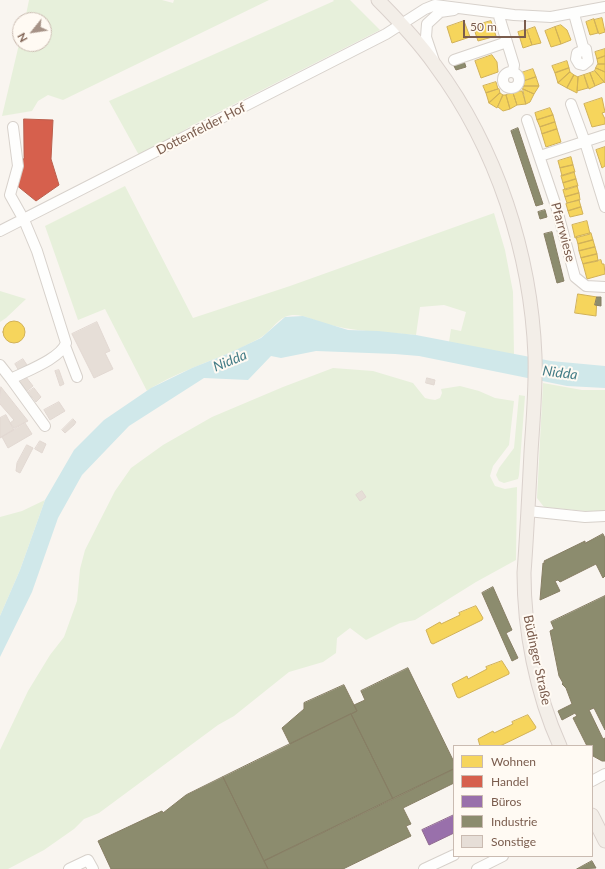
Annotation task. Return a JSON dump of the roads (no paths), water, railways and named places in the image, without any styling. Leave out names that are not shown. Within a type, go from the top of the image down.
[{"type":"main road","name":"Büdinger Straße","points":[[378,0],[402,24],[435,64],[473,125],[490,160],[507,206],[525,272],[534,338],[534,404],[524,573],[525,605],[532,651],[544,699],[560,745]]},
{"type":"main road","points":[[593,817],[605,842]]},
{"type":"street","name":"Dottenfelder Hof","points":[[0,231],[24,220],[402,24],[425,9],[435,5],[465,9]]},
{"type":"street","points":[[435,64],[426,37],[427,24],[440,12],[465,9],[551,17],[605,8]]},
{"type":"street","points":[[498,13],[514,65],[513,72]]},
{"type":"street","points":[[574,14],[584,50]]},
{"type":"street","points":[[454,60],[507,42]]},
{"type":"street","points":[[571,104],[585,142],[605,207]]},
{"type":"street","name":"Pfarrwiese","points":[[527,120],[560,216],[576,276],[586,286],[605,287]]},
{"type":"street","points":[[13,127],[18,166],[10,195],[24,220],[63,329],[66,343],[65,346],[77,377]]},
{"type":"street","points":[[540,156],[605,135]]},
{"type":"street","points":[[11,379],[50,359],[65,346]]},
{"type":"street","points":[[0,365],[45,426]]},
{"type":"street","points":[[528,511],[585,517],[605,516]]},
{"type":"street","points":[[593,780],[605,774]]},
{"type":"street","points":[[424,869],[443,865],[453,856]]},
{"type":"street","points":[[478,869],[502,857]]},
{"type":"street","points":[[69,869],[88,860],[93,869]]},
{"type":"water","name":"Nidda","points":[[303,316],[348,330],[378,331],[416,335],[551,361],[605,366],[605,388],[567,386],[419,356],[316,351],[281,358],[271,356],[248,380],[204,378],[129,426],[82,475],[58,518],[32,592],[0,657],[0,616],[20,570],[45,500],[74,450],[104,420],[151,388],[192,368],[261,338],[285,317]]}]
